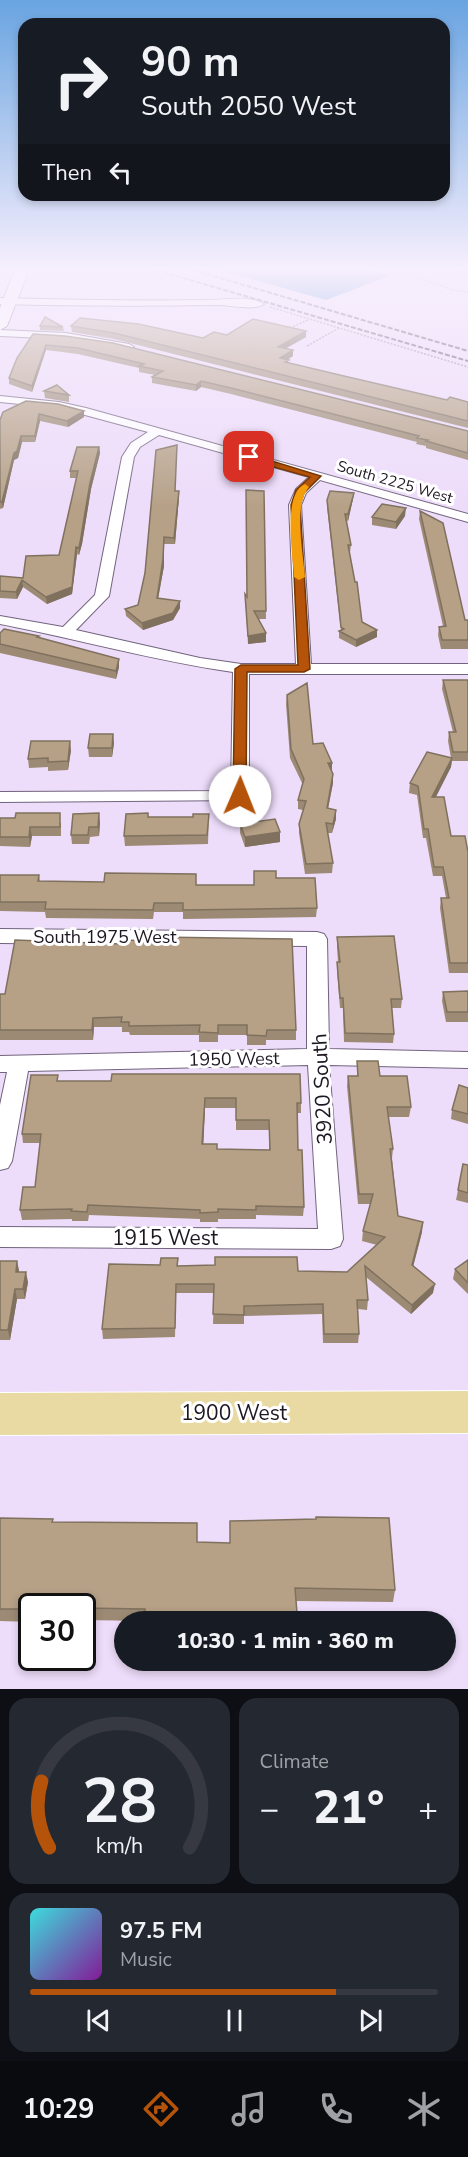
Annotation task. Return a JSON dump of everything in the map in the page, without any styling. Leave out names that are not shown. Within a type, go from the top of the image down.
[{"type":"main road","name":"1900 West","points":[[0,1414],[468,1412]]},
{"type":"street","points":[[132,349],[137,350]]},
{"type":"street","name":"South 2225 West","points":[[0,399],[59,405],[468,518]]},
{"type":"street","points":[[66,632],[102,596],[128,458],[135,445],[158,431]]},
{"type":"street","points":[[304,669],[295,505],[300,492],[317,476]]},
{"type":"street","points":[[0,620],[66,632],[200,663],[241,669],[468,669]]},
{"type":"street","points":[[0,797],[240,796],[241,669]]},
{"type":"street","name":"South 1975 West","points":[[0,936],[317,939]]},
{"type":"street","name":"3920 South","points":[[317,939],[318,1057],[331,1239]]},
{"type":"street","name":"1950 West","points":[[10,1064],[318,1057],[468,1060]]},
{"type":"street","points":[[0,1161],[10,1064]]},
{"type":"street","name":"1915 West","points":[[0,1237],[331,1239]]},
{"type":"path","points":[[408,349],[468,367]]},
{"type":"building","points":[[23,349],[45,349],[32,386],[9,378]]},
{"type":"building","points":[[81,349],[136,349],[468,431],[468,453],[417,438],[419,436],[231,388],[201,381],[196,385],[152,377],[163,371],[139,366],[144,364]]},
{"type":"building","points":[[178,349],[293,350],[280,358],[289,360],[285,362],[344,376],[447,400],[450,397],[468,402],[468,421]]},
{"type":"building","points":[[57,385],[69,395],[44,391]]},
{"type":"building","points":[[26,401],[58,404],[84,411],[67,421],[39,414],[35,436],[21,436],[17,451],[14,453],[2,502],[0,502],[0,420],[3,412]]},
{"type":"building","points":[[177,445],[175,491],[179,491],[174,538],[164,537],[157,598],[180,601],[173,613],[142,623],[125,609],[138,605],[145,573],[156,450]]},
{"type":"building","points":[[77,447],[99,447],[90,483],[79,548],[76,547],[72,587],[46,597],[22,580],[16,592],[0,591],[0,576],[23,578],[26,556],[59,555],[78,471],[70,471]]},
{"type":"building","points":[[246,490],[264,491],[266,611],[254,611],[266,633],[248,636],[245,594],[247,597]]},
{"type":"building","points":[[330,491],[354,493],[348,514],[345,514],[351,545],[348,545],[355,582],[357,582],[362,622],[377,630],[356,640],[339,631],[344,629],[341,627],[327,500]]},
{"type":"building","points":[[382,504],[406,508],[396,522],[372,517]]},
{"type":"building","points":[[420,511],[443,523],[465,620],[468,620],[468,640],[442,640],[439,627],[446,626]]},
{"type":"building","points":[[4,629],[39,636],[37,637],[119,659],[116,671],[0,644],[0,633]]},
{"type":"building","points":[[443,680],[468,680],[468,752],[453,752],[449,732],[456,732]]},
{"type":"building","points":[[307,683],[313,744],[323,743],[332,763],[328,763],[333,774],[327,808],[336,810],[333,824],[326,823],[333,863],[306,864],[299,824],[306,801],[298,800],[304,779],[291,749],[287,695]]},
{"type":"building","points":[[90,734],[113,734],[112,748],[88,748]]},
{"type":"building","points":[[31,741],[70,741],[68,761],[48,762],[48,758],[28,759]]},
{"type":"building","points":[[427,752],[452,758],[432,797],[444,797],[451,836],[465,836],[468,852],[468,963],[450,963],[441,898],[449,898],[443,867],[434,867],[428,829],[424,829],[418,786],[410,783]]},
{"type":"building","points":[[16,813],[60,813],[60,827],[30,827],[29,837],[0,837],[0,818],[15,818]]},
{"type":"building","points":[[99,813],[98,827],[89,827],[88,835],[71,835],[73,814]]},
{"type":"building","points":[[148,813],[148,817],[193,817],[193,814],[209,814],[207,835],[124,836],[126,814]]},
{"type":"building","points":[[275,819],[280,832],[245,837],[240,824]]},
{"type":"building","points":[[254,871],[276,871],[276,878],[315,878],[317,908],[183,910],[183,903],[154,903],[153,910],[45,909],[46,902],[0,902],[0,875],[39,875],[38,881],[104,882],[105,873],[196,874],[196,885],[254,885]]},
{"type":"building","points":[[394,936],[402,999],[391,999],[394,1034],[345,1033],[343,998],[340,998],[337,962],[340,962],[337,937]]},
{"type":"building","points":[[158,937],[292,939],[296,1030],[267,1030],[266,1036],[247,1035],[247,1025],[218,1025],[218,1033],[199,1032],[200,1025],[129,1026],[129,1022],[121,1022],[122,1017],[93,1018],[92,1030],[0,1030],[0,994],[5,994],[15,940],[121,944],[122,940],[158,941]]},
{"type":"building","points":[[468,991],[468,1012],[447,1012],[443,992]]},
{"type":"building","points":[[357,1061],[378,1061],[380,1076],[407,1076],[411,1107],[387,1107],[398,1216],[423,1222],[412,1265],[435,1284],[412,1305],[365,1266],[368,1300],[357,1300],[359,1334],[324,1334],[323,1304],[244,1306],[244,1315],[213,1314],[214,1284],[176,1284],[175,1328],[102,1329],[109,1264],[160,1265],[161,1258],[178,1258],[177,1266],[215,1265],[215,1257],[297,1257],[298,1271],[347,1272],[385,1237],[363,1231],[373,1194],[359,1194],[348,1076],[358,1076]]},
{"type":"building","points":[[112,1074],[300,1074],[301,1103],[297,1103],[298,1150],[302,1150],[304,1207],[256,1206],[256,1210],[218,1209],[218,1212],[200,1213],[200,1210],[88,1205],[87,1212],[71,1211],[72,1209],[20,1210],[23,1187],[35,1187],[41,1134],[22,1134],[31,1075],[58,1075],[57,1081],[111,1081]],"holes":[[[205,1098],[236,1098],[236,1120],[269,1120],[270,1150],[217,1149],[217,1144],[202,1144]]]},
{"type":"building","points":[[459,1085],[468,1088],[468,1114],[452,1110]]},
{"type":"building","points":[[463,1164],[468,1165],[468,1193],[458,1190]]},
{"type":"building","points":[[468,1260],[468,1283],[455,1269]]},
{"type":"building","points":[[0,1261],[17,1261],[16,1272],[26,1272],[23,1289],[15,1289],[8,1330],[0,1330]]},
{"type":"building","points":[[316,1517],[389,1518],[395,1590],[295,1588],[297,1611],[145,1611],[145,1609],[96,1608],[96,1593],[18,1593],[18,1609],[0,1609],[0,1518],[53,1519],[52,1522],[197,1523],[197,1542],[230,1543],[230,1521],[316,1519]]},
{"type":"railway","points":[[426,349],[468,361]]},
{"type":"railway","points":[[461,349],[468,351]]},
{"type":"slow traffic","points":[[299,577],[295,505],[300,492],[305,487]]},
{"type":"route","points":[[240,796],[241,669],[304,669],[295,505],[300,492],[317,476],[249,457]]}]
